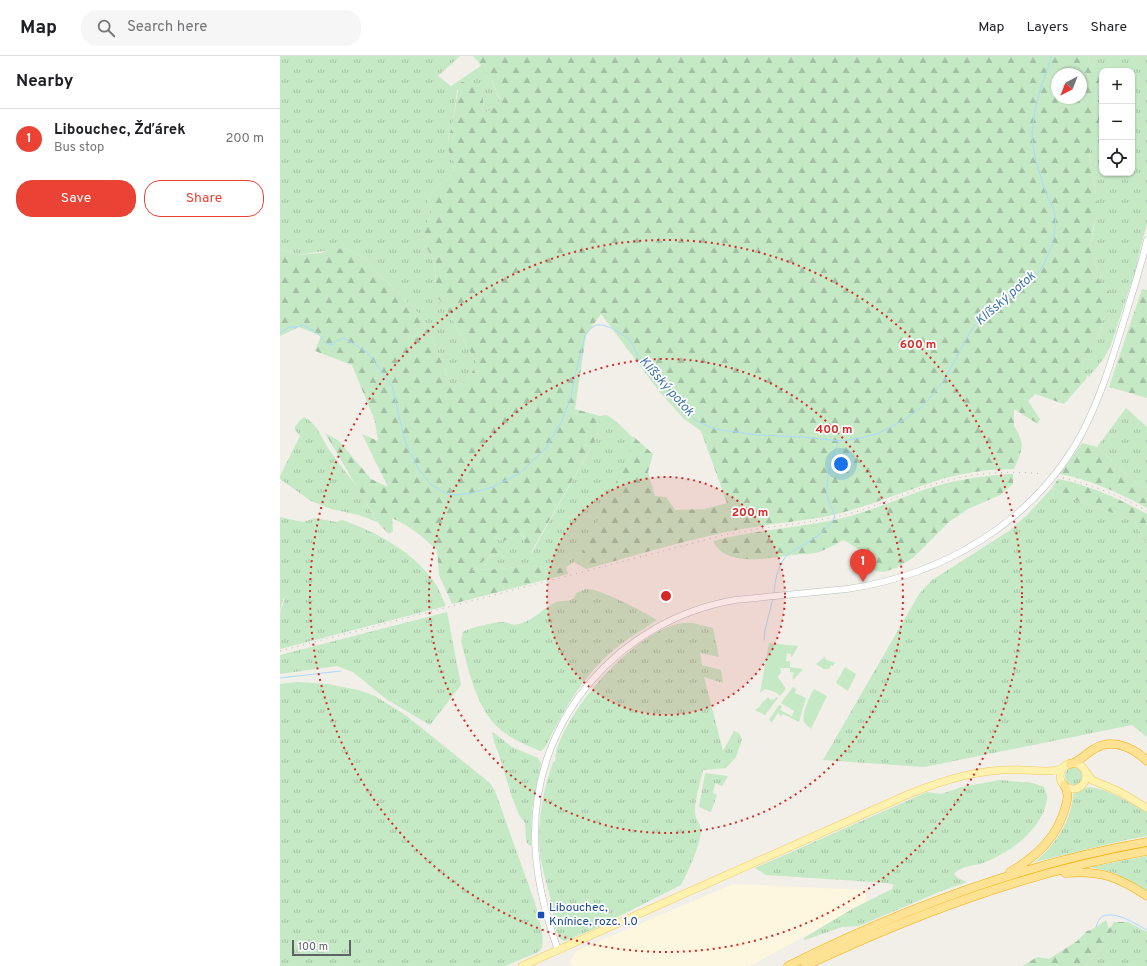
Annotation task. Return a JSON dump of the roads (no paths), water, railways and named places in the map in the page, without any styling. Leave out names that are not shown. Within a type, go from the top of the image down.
[{"type":"highway","points":[[1068,765],[1078,762],[1096,748],[1109,744],[1130,748],[1147,761]]},
{"type":"highway","points":[[998,879],[1031,858],[1041,850],[1051,838],[1061,821],[1067,801],[1067,791],[1063,783]]},
{"type":"highway","points":[[788,966],[881,922],[998,879],[1057,862],[1118,847],[1147,842]]},
{"type":"highway","points":[[805,966],[864,939],[932,911],[1002,886],[1043,874],[1147,851]]},
{"type":"highway","points":[[1043,874],[1096,872],[1122,881],[1147,896]]},
{"type":"main road","points":[[558,950],[547,914],[537,868],[535,835],[536,811],[543,771],[555,738],[568,712],[592,680],[612,658],[638,638],[664,622],[688,612],[717,603],[735,600],[847,589],[900,578],[924,570],[955,556],[980,541],[1009,520],[1030,501],[1054,475],[1069,454],[1089,419],[1100,396],[1111,364],[1147,240]]},
{"type":"main road","points":[[522,966],[922,789],[955,778],[981,772],[1009,770],[1057,770],[1068,765],[1075,764],[1080,765],[1092,780],[1120,792],[1145,807]]},
{"type":"main road","points":[[1063,783],[1061,773],[1068,765]]},
{"type":"main road","points":[[1036,770],[1056,775],[1063,783],[1073,789],[1087,784],[1097,785],[1145,807]]},
{"type":"main road","points":[[1082,786],[1086,780],[1085,772]]},
{"type":"waterway","name":"Klíšský potok","points":[[280,333],[289,327],[303,325],[317,333],[327,343],[333,345],[336,341],[344,338],[367,352],[392,386],[405,441],[418,468],[430,484],[447,494],[455,495],[472,493],[493,487],[520,473],[545,449],[562,421],[571,397],[585,336],[590,329],[596,325],[603,325],[614,329],[630,340],[637,354],[696,421],[715,429],[757,435],[802,437],[841,441],[879,433],[904,420],[928,400],[944,380],[972,329],[985,314],[1038,273],[1049,253],[1054,237],[1056,222],[1053,207],[1046,193],[1037,163],[1033,148],[1032,133],[1037,101],[1051,56]]},
{"type":"waterway","points":[[774,593],[775,583],[781,563],[787,555],[820,534],[835,517],[827,496],[827,484],[834,451],[840,441]]},
{"type":"waterway","points":[[764,640],[773,598]]},
{"type":"waterway","points":[[280,678],[341,671]]},
{"type":"waterway","points":[[1096,927],[1098,921],[1103,916],[1114,915],[1126,919],[1147,930]]},
{"type":"railway","points":[[280,651],[724,535],[820,520],[852,513],[948,480],[989,473],[1016,472],[1043,474]]},
{"type":"railway","points":[[1063,478],[1085,484],[1127,500],[1147,511]]},
{"type":"place","name":"Libouchec, Žďárek","points":[[863,582]]},
{"type":"place","name":"Libouchec, Knínice, rozc. 1.0","points":[[541,915]]}]
